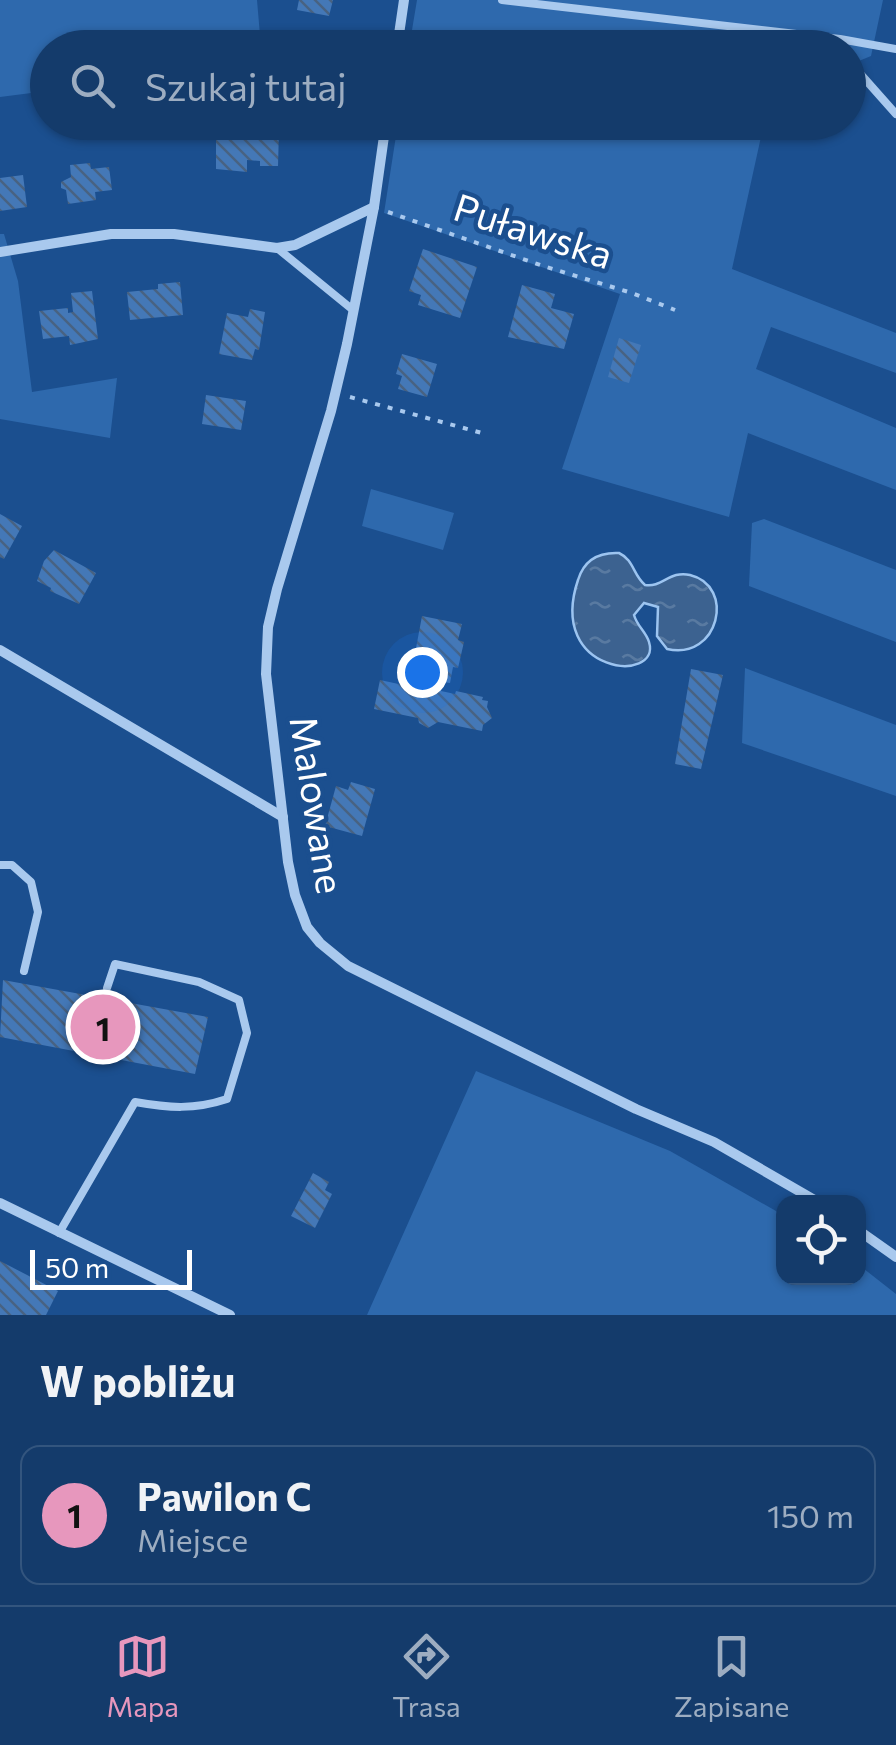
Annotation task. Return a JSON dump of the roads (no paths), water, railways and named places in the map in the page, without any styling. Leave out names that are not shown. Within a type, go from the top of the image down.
[{"type":"street","points":[[400,30],[404,0]]},
{"type":"street","name":"Malowane","points":[[383,140],[374,207],[336,393],[268,627],[266,674],[295,895],[308,927],[335,958],[618,1100],[714,1142],[806,1195]]},
{"type":"street","points":[[0,252],[112,234],[174,234],[278,248],[295,245],[374,207]]},
{"type":"street","points":[[0,650],[284,817]]},
{"type":"street","points":[[0,1203],[230,1315]]},
{"type":"street","points":[[866,1236],[896,1257]]},
{"type":"lane","points":[[502,0],[739,30]]},
{"type":"lane","points":[[866,46],[896,49]]},
{"type":"lane","points":[[866,80],[896,114]]},
{"type":"lane","points":[[278,248],[352,310]]},
{"type":"lane","points":[[0,866],[12,865],[31,882],[38,912],[24,971]]},
{"type":"lane","points":[[59,1233],[135,1102],[166,1108],[199,1108],[227,1099],[247,1034],[239,1000],[199,982],[115,964],[107,988]]},
{"type":"water","points":[[619,553],[645,585],[683,574],[704,582],[717,606],[709,634],[699,644],[685,650],[667,649],[657,636],[658,607],[644,603],[634,615],[649,642],[648,655],[639,663],[624,666],[606,662],[590,652],[577,636],[572,612],[578,580],[593,559]]},
{"type":"place","name":"Pawilon C","points":[[103,1027]]}]
